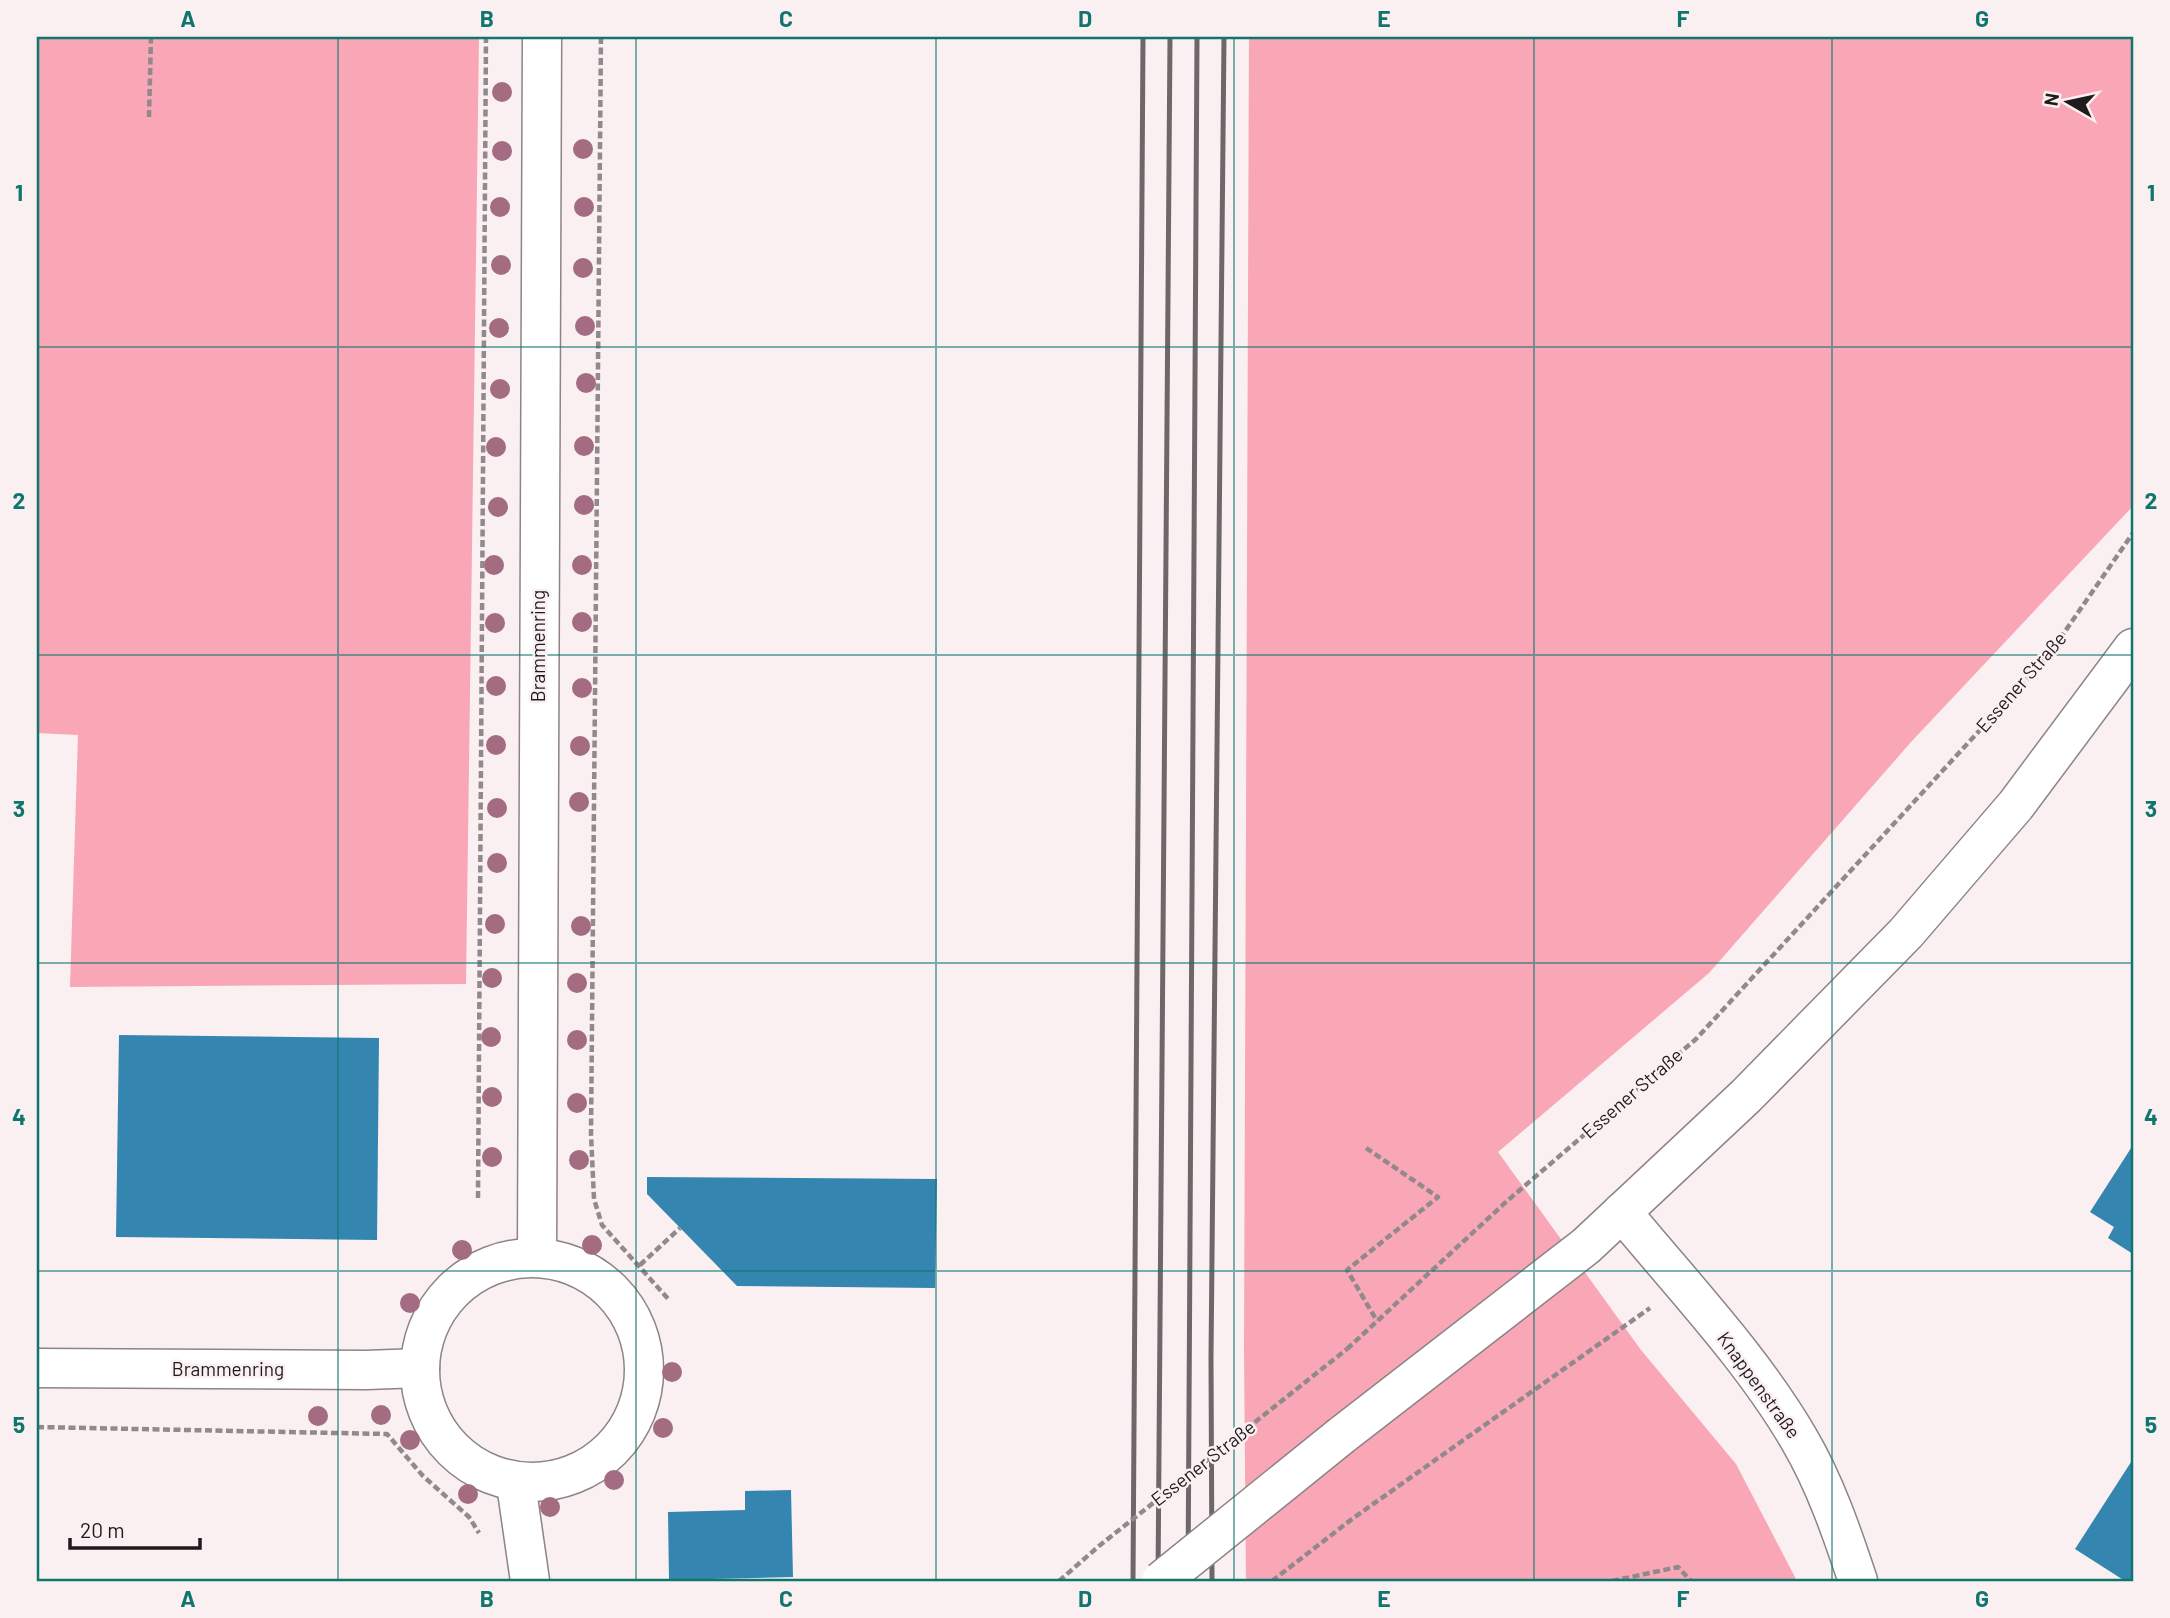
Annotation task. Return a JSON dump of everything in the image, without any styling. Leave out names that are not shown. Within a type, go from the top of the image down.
[{"type":"street","name":"Brammenring","points":[[537,1255],[542,37]]},
{"type":"street","points":[[1161,1581],[1342,1435],[1586,1246],[1745,1096],[1906,933],[2016,805],[2133,648]]},
{"type":"street","name":"Knappenstraße","points":[[1622,1212],[1769,1393],[1800,1440],[1839,1524],[1858,1581]]},
{"type":"street","points":[[537,1255],[569,1262],[606,1288],[624,1307],[641,1349],[645,1369],[644,1388],[631,1421],[604,1456],[567,1478],[516,1484],[483,1472],[454,1451],[430,1414],[419,1368],[436,1315],[454,1293],[494,1263],[516,1256],[537,1255]]},
{"type":"street","name":"Brammenring","points":[[37,1368],[419,1368]]},
{"type":"street","points":[[516,1484],[530,1581]]},
{"type":"path","points":[[149,117],[151,37]]},
{"type":"path","points":[[478,1198],[486,37]]},
{"type":"path","points":[[601,37],[591,1134],[594,1199],[602,1225],[670,1301]]},
{"type":"path","name":"Essener Straße","points":[[1059,1581],[1099,1546],[1348,1349],[1507,1201],[1696,1039],[2048,656],[2133,533]]},
{"type":"path","points":[[1366,1148],[1438,1197],[1347,1270],[1377,1321]]},
{"type":"path","points":[[640,1265],[680,1228]]},
{"type":"path","points":[[1272,1581],[1352,1519],[1682,1285]]},
{"type":"path","points":[[37,1427],[387,1434],[423,1476],[469,1517],[481,1536]]},
{"type":"path","points":[[1612,1581],[1678,1567],[1691,1581]]},
{"type":"shaded area","points":[[37,37],[479,37],[466,984],[70,987],[78,735],[37,733]]},
{"type":"shaded area","points":[[1249,37],[2133,37],[2133,506],[1911,742],[1709,973],[1498,1152],[1641,1350],[1736,1464],[1797,1581],[1246,1581],[1244,1348]]},
{"type":"building","points":[[119,1035],[379,1038],[377,1240],[116,1237]]},
{"type":"building","points":[[2133,1145],[2133,1254],[2108,1238],[2114,1227],[2090,1212]]},
{"type":"building","points":[[647,1177],[937,1179],[935,1288],[737,1286],[647,1194]]},
{"type":"building","points":[[2133,1459],[2133,1581],[2125,1581],[2075,1549]]},
{"type":"building","points":[[791,1490],[793,1577],[669,1580],[668,1512],[745,1510],[745,1491]]},
{"type":"railway","points":[[1133,1581],[1143,37]]},
{"type":"railway","points":[[1158,1581],[1170,37]]},
{"type":"railway","points":[[1188,1581],[1197,37]]},
{"type":"railway","points":[[1212,1581],[1211,1358],[1224,37]]}]
